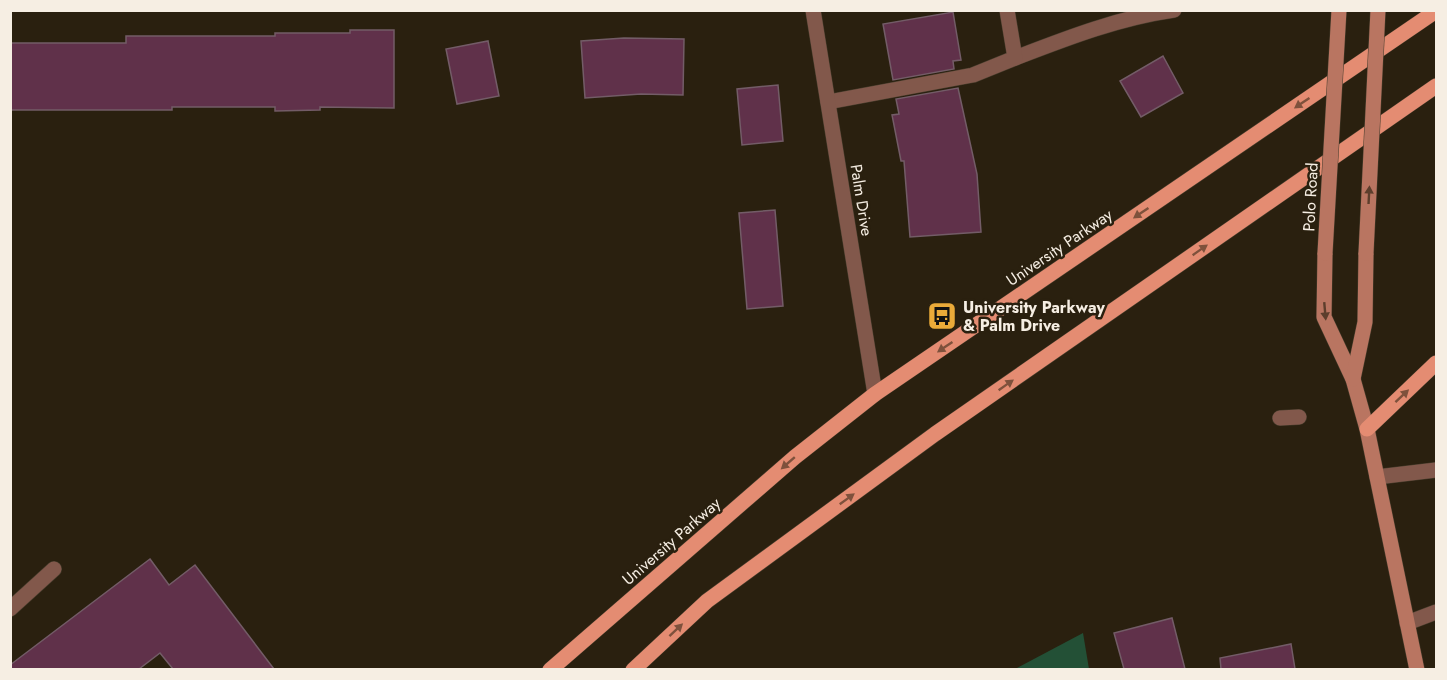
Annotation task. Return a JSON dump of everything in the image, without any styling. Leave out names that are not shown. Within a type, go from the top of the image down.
[{"type":"main road","name":"Polo Road","points":[[1339,10],[1325,253],[1324,317],[1353,379],[1377,477],[1417,669]]},
{"type":"main road","name":"Polo Road","points":[[1353,379],[1365,322],[1377,10]]},
{"type":"main road","name":"University Parkway","points":[[550,669],[795,457],[875,394],[1437,11]]},
{"type":"main road","points":[[633,669],[708,601],[935,434],[1437,86]]},
{"type":"main road","points":[[1366,429],[1437,363]]},
{"type":"street","name":"Palm Drive","points":[[813,10],[875,394]]},
{"type":"street","points":[[1007,10],[1015,58]]},
{"type":"street","points":[[828,102],[973,75],[1091,29],[1174,10]]},
{"type":"street","points":[[1280,418],[1299,417]]},
{"type":"street","points":[[1377,477],[1437,470]]},
{"type":"street","points":[[10,609],[54,569]]},
{"type":"street","points":[[1407,623],[1437,612]]},
{"type":"green space","points":[[1083,633],[1089,669],[1015,669]]},
{"type":"building","points":[[953,12],[961,60],[953,61],[954,69],[893,80],[883,24]]},
{"type":"building","points":[[350,30],[394,30],[394,108],[320,107],[320,110],[275,111],[275,107],[172,107],[172,110],[10,110],[10,43],[126,43],[126,36],[275,36],[275,33],[350,33]]},
{"type":"building","points":[[624,38],[684,39],[683,95],[641,94],[585,98],[581,41]]},
{"type":"building","points":[[488,41],[499,96],[457,104],[446,49]]},
{"type":"building","points":[[1163,56],[1183,93],[1141,117],[1120,81]]},
{"type":"building","points":[[778,85],[783,141],[742,145],[737,89]]},
{"type":"building","points":[[958,88],[977,174],[981,232],[910,237],[904,161],[901,161],[892,115],[899,114],[896,99]]},
{"type":"building","points":[[775,210],[783,306],[747,309],[739,213]]},
{"type":"building","points":[[150,559],[169,585],[195,565],[274,669],[173,669],[160,653],[139,669],[10,669],[10,665]]},
{"type":"building","points":[[1172,618],[1185,669],[1124,669],[1114,633]]},
{"type":"building","points":[[1291,644],[1295,669],[1221,669],[1220,658]]},
{"type":"place","name":"University Parkway & Palm Drive","points":[[942,316]]}]
